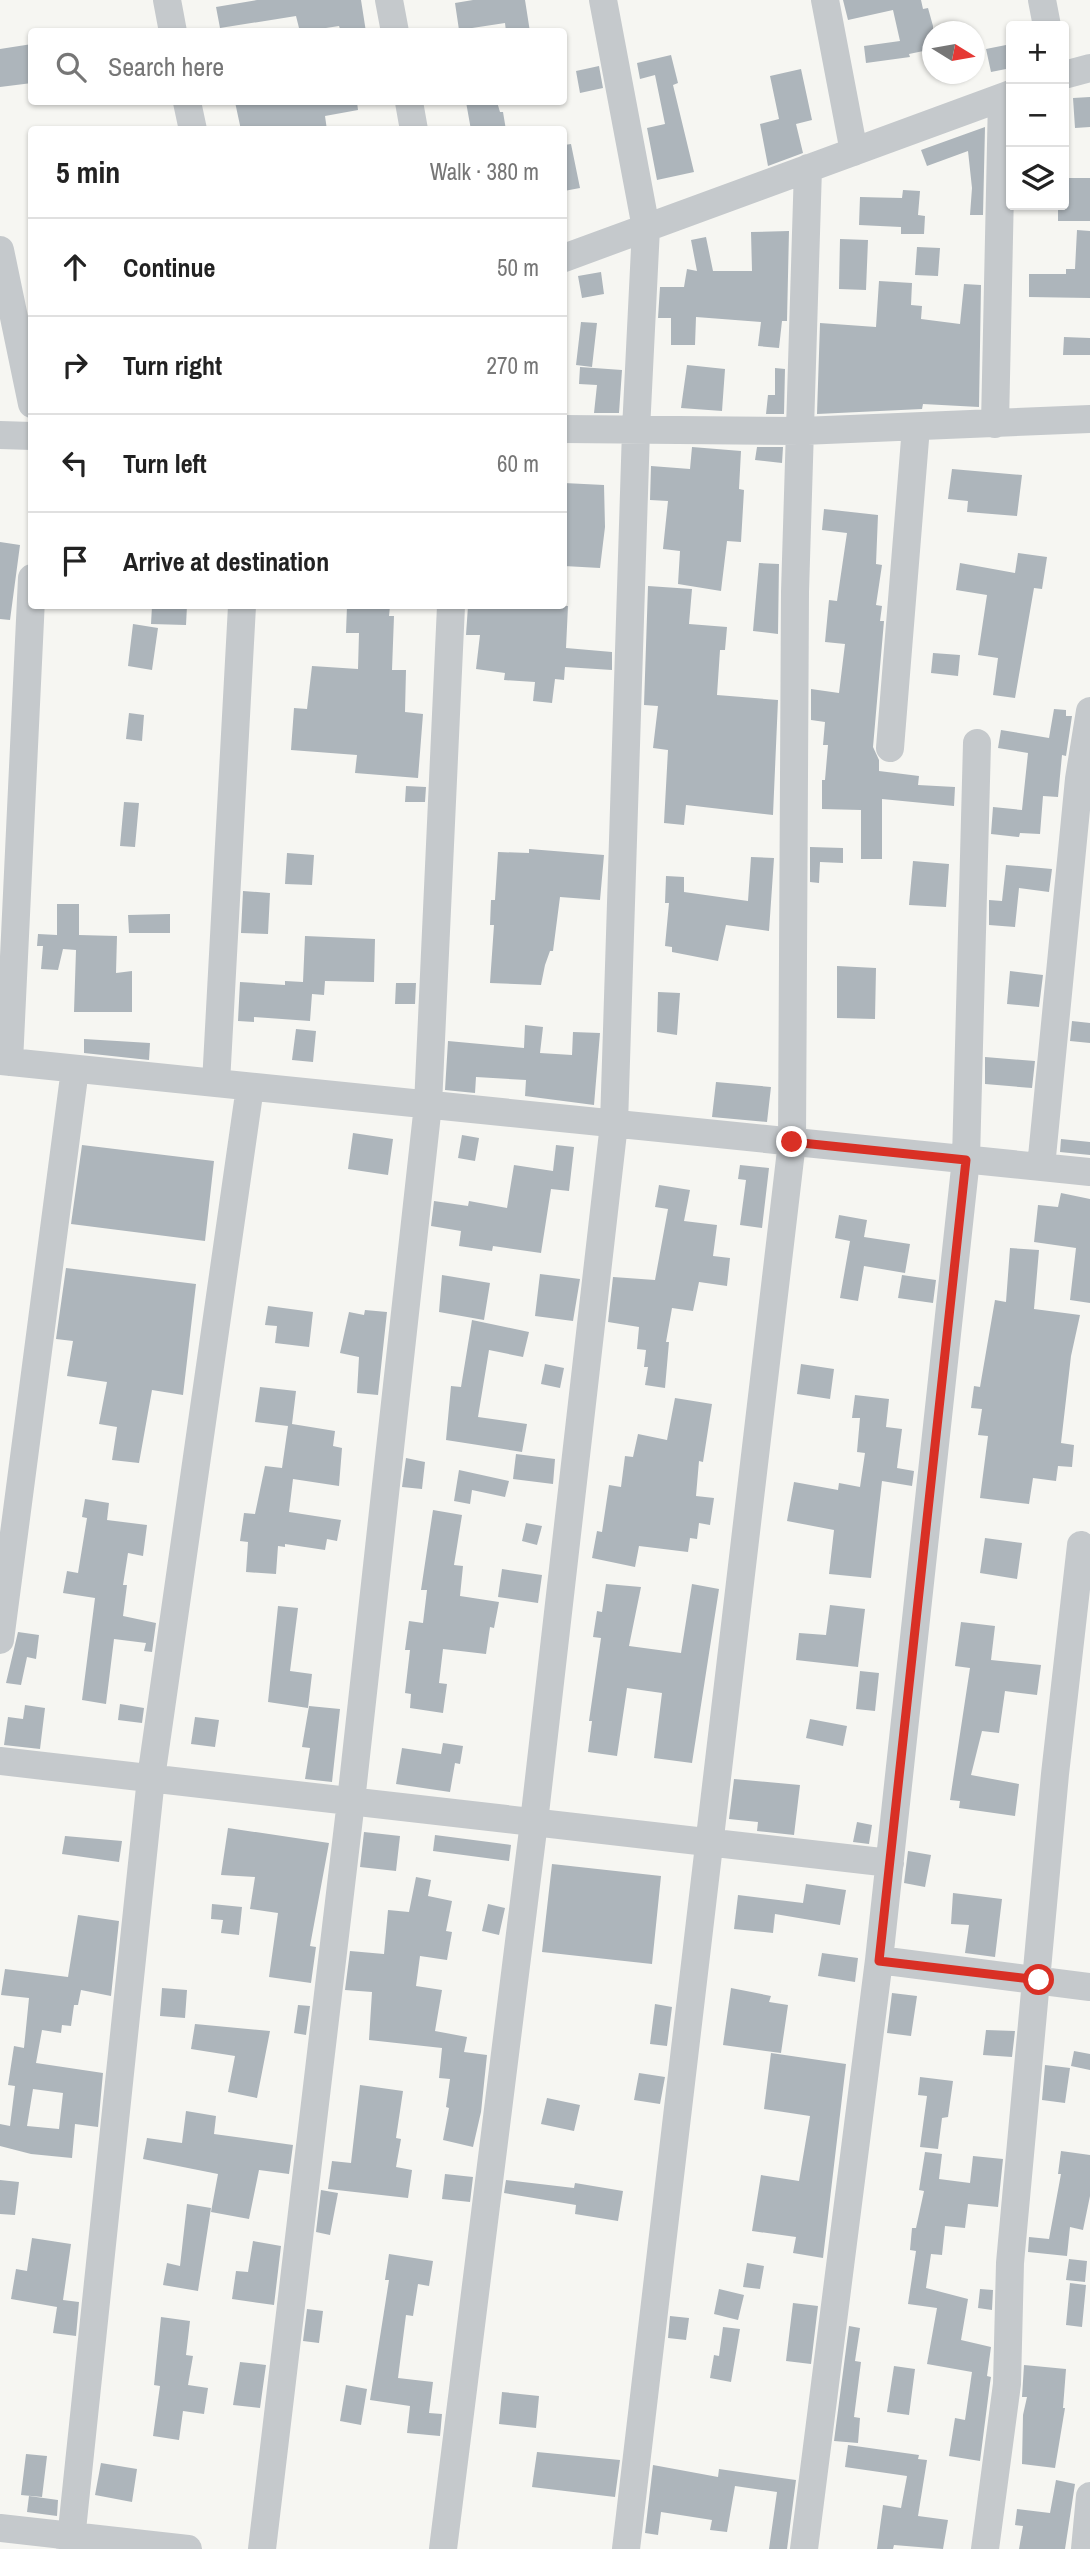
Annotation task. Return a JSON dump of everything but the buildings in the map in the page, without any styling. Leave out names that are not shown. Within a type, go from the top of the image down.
[{"type":"street","points":[[167,0],[172,28]]},
{"type":"street","points":[[390,0],[395,28]]},
{"type":"street","points":[[443,2549],[534,1822],[614,1124],[636,430],[646,228],[603,0]]},
{"type":"street","points":[[825,0],[854,152]]},
{"type":"street","points":[[1042,0],[1046,21]]},
{"type":"street","points":[[1069,74],[1090,68]]},
{"type":"street","points":[[567,257],[1006,96],[995,424]]},
{"type":"street","points":[[188,105],[191,126]]},
{"type":"street","points":[[410,105],[413,126]]},
{"type":"street","points":[[626,2549],[712,1842],[792,1142],[795,592],[808,168]]},
{"type":"street","points":[[0,250],[28,385]]},
{"type":"street","points":[[567,429],[802,430],[1090,419]]},
{"type":"street","points":[[890,748],[916,427]]},
{"type":"street","points":[[0,435],[28,436]]},
{"type":"street","points":[[30,609],[5,1062],[1090,1172]]},
{"type":"street","points":[[216,1083],[242,609]]},
{"type":"street","points":[[262,2549],[351,1801],[428,1105],[451,609]]},
{"type":"street","points":[[1041,1167],[1079,779],[1090,710]]},
{"type":"street","points":[[804,2549],[879,1961],[966,1160],[976,743]]},
{"type":"street","points":[[0,1640],[75,1069]]},
{"type":"street","points":[[70,2543],[151,1778],[250,1087]]},
{"type":"street","points":[[985,2549],[1007,2384],[1010,2263],[1039,1980],[1055,1774],[1081,1545]]},
{"type":"street","points":[[0,1761],[890,1863]]},
{"type":"street","points":[[879,1961],[1090,1987]]},
{"type":"street","points":[[1085,2549],[1090,2496]]},
{"type":"street","points":[[0,2528],[70,2543],[188,2549]]},
{"type":"route","points":[[792,1142],[966,1160],[879,1961],[1039,1980]]}]
